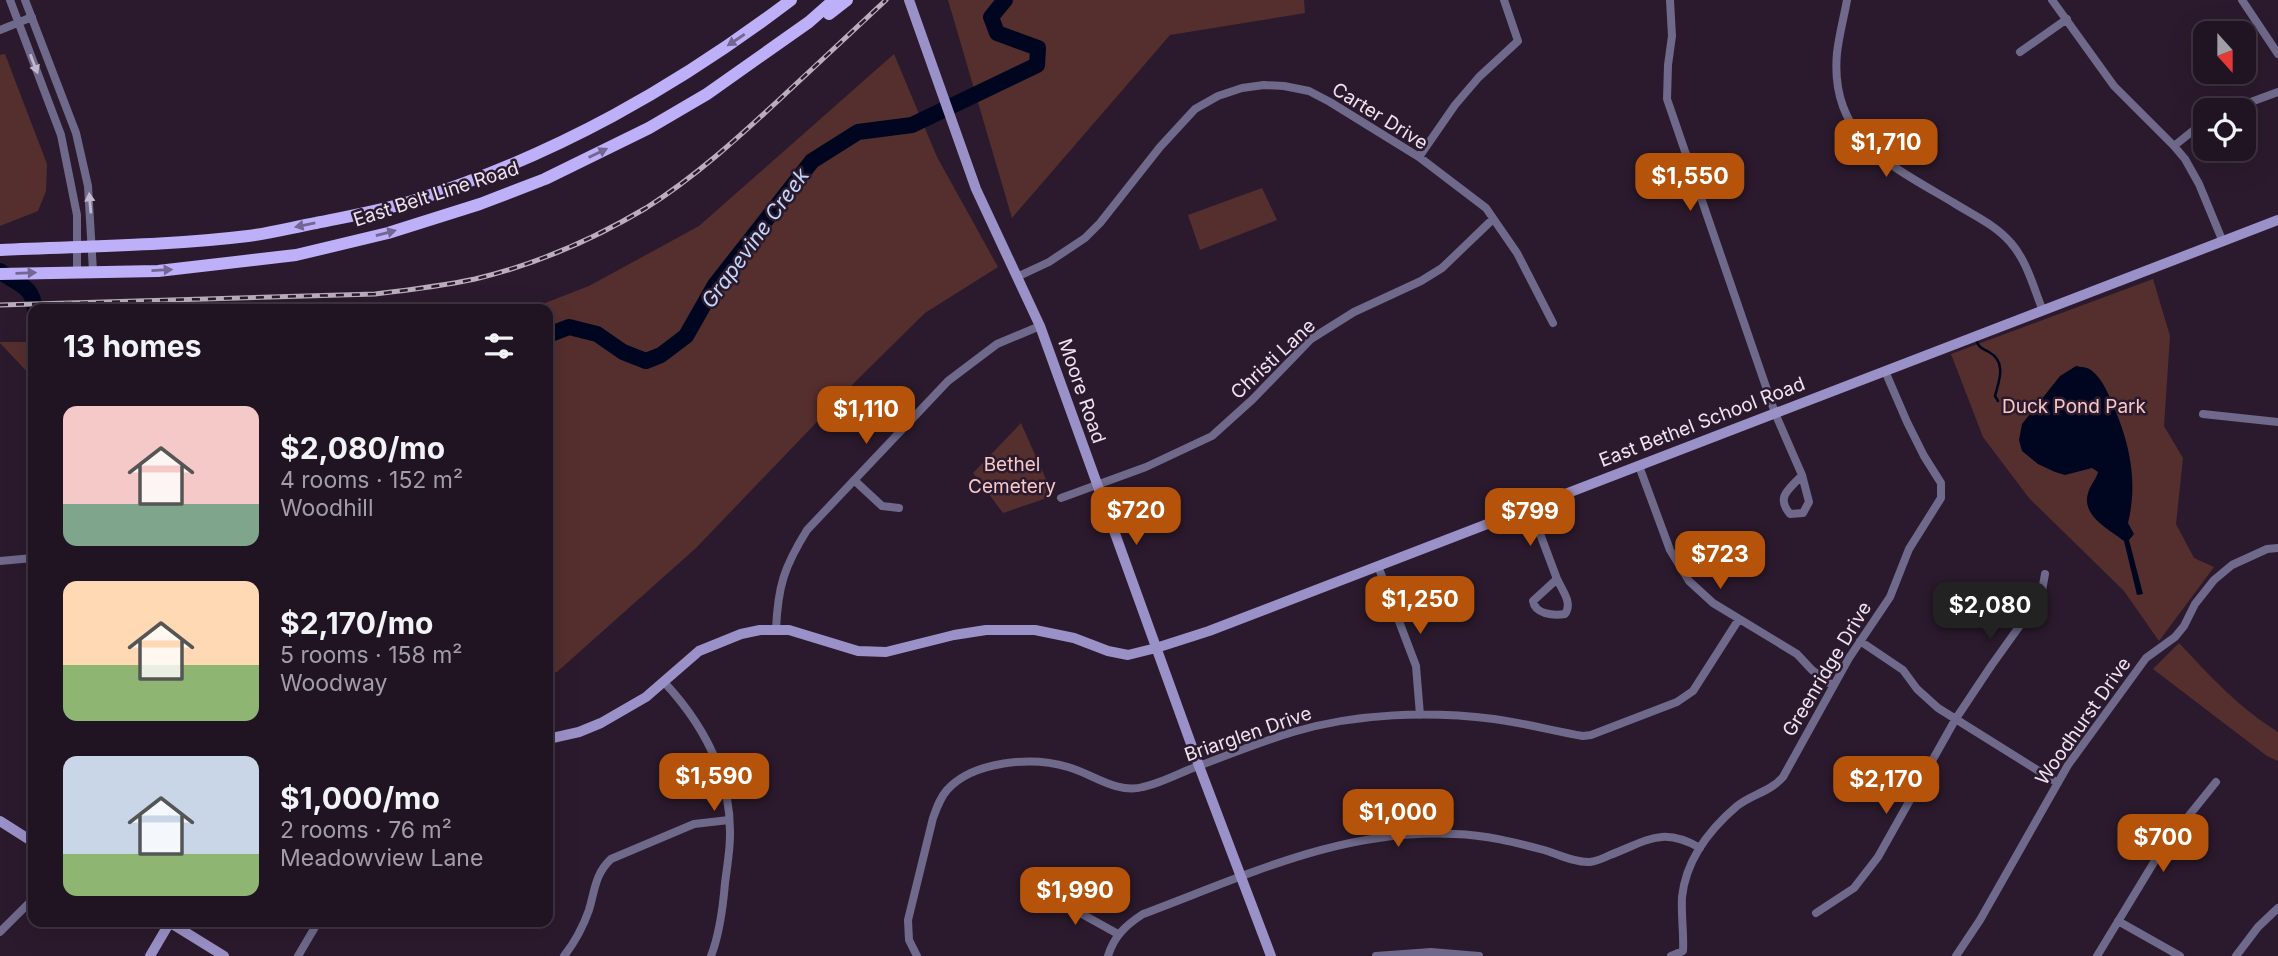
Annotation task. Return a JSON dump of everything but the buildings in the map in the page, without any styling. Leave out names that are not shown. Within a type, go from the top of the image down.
[{"type":"main road","name":"East Belt Line Road","points":[[0,250],[163,244],[251,235],[376,211],[417,200],[560,145],[679,79],[790,0]]},
{"type":"main road","name":"East Belt Line Road","points":[[0,274],[158,271],[296,255],[388,233],[480,204],[545,179],[649,128],[707,94],[809,22],[834,0]]},
{"type":"main road","points":[[809,22],[823,17],[847,0]]},
{"type":"main road","points":[[417,200],[425,221]]},
{"type":"street","points":[[10,0],[61,135],[70,170],[77,215],[76,271]]},
{"type":"street","points":[[25,0],[76,133],[88,186],[93,271]]},
{"type":"street","name":"Moore Road","points":[[909,0],[976,189],[1040,326],[1156,649],[1271,956]]},
{"type":"street","points":[[1419,157],[1455,105],[1479,77],[1518,41],[1504,0]]},
{"type":"street","points":[[1670,0],[1672,36],[1667,99],[1775,413],[1802,475],[1809,502],[1803,513],[1790,514],[1784,507],[1783,500],[1786,492],[1802,475]]},
{"type":"street","points":[[1847,0],[1837,53],[1837,81],[1849,120],[1866,145],[1884,161],[1994,227],[2011,243],[2022,261],[2043,311]]},
{"type":"street","points":[[2052,0],[2114,86],[2175,146],[2199,184],[2223,242]]},
{"type":"street","points":[[2242,0],[2278,54]]},
{"type":"street","points":[[0,30],[32,18]]},
{"type":"street","points":[[2020,52],[2067,19]]},
{"type":"street","name":"Carter Drive","points":[[1017,277],[1049,262],[1100,223],[1160,147],[1195,109],[1218,96],[1242,88],[1283,86],[1309,91],[1330,102],[1419,157],[1486,208],[1517,254],[1553,323]]},
{"type":"street","points":[[2256,100],[2278,92]]},
{"type":"street","points":[[2175,146],[2193,131]]},
{"type":"street","name":"Christi Lane","points":[[1060,498],[1146,467],[1212,436],[1253,399],[1311,339],[1353,312],[1421,281],[1442,268],[1493,219]]},
{"type":"street","name":"East Bethel School Road","points":[[553,738],[601,723],[646,697],[699,651],[741,634],[789,630],[858,650],[886,652],[954,635],[1013,629],[1052,633],[1128,655],[1156,649],[2278,220]]},
{"type":"street","points":[[776,629],[778,597],[783,575],[807,530],[948,381],[997,345],[1040,326]]},
{"type":"street","name":"Greenridge Drive","points":[[1671,956],[1683,951],[1682,897],[1687,875],[1700,848],[1716,825],[1740,803],[1775,786],[1783,777],[1833,686],[1889,597],[1909,549],[1941,498],[1941,483],[1918,444],[1885,371]]},
{"type":"street","points":[[2203,414],[2278,422]]},
{"type":"street","points":[[1639,466],[1677,564],[1689,580],[1713,603],[1797,654],[1833,686]]},
{"type":"street","points":[[854,481],[882,506],[899,508]]},
{"type":"street","points":[[1530,507],[1556,579],[1569,604],[1568,610],[1559,615],[1544,613],[1535,608],[1533,601],[1556,579]]},
{"type":"street","name":"Woodhurst Drive","points":[[1956,956],[1980,920],[2058,783],[2146,659],[2175,637],[2214,580],[2246,557],[2278,548]]},
{"type":"street","points":[[0,561],[28,558]]},
{"type":"street","points":[[1378,566],[1416,666],[1420,715]]},
{"type":"street","points":[[1816,913],[1844,896],[1865,876],[1899,823],[1955,720],[2041,596],[2045,574]]},
{"type":"street","name":"Briarglen Drive","points":[[918,956],[909,940],[908,920],[938,802],[958,779],[1001,764],[1025,761],[1063,765],[1112,786],[1143,788],[1244,749],[1312,727],[1376,718],[1420,715],[1495,719],[1583,736],[1591,735],[1677,702],[1693,691],[1739,619]]},
{"type":"street","points":[[1860,641],[1903,670],[1926,698],[1955,720],[2058,783]]},
{"type":"street","points":[[664,682],[682,702],[715,753],[727,797],[730,835],[722,915],[711,956]]},
{"type":"street","points":[[2097,956],[2162,849],[2216,782]]},
{"type":"street","points":[[564,956],[583,926],[601,868],[611,859],[694,824],[729,820]]},
{"type":"street","points":[[0,821],[28,839]]},
{"type":"street","points":[[1108,956],[1118,934],[1143,914],[1296,856],[1329,847],[1409,833],[1478,835],[1588,862],[1662,835],[1685,839],[1700,848]]},
{"type":"street","points":[[1046,894],[1118,934]]},
{"type":"street","points":[[0,932],[28,904]]},
{"type":"street","points":[[2236,956],[2258,927],[2278,908]]},
{"type":"street","points":[[2118,920],[2180,956]]},
{"type":"street","points":[[150,956],[167,927]]},
{"type":"street","points":[[178,927],[224,956]]},
{"type":"street","points":[[299,956],[315,927]]},
{"type":"street","points":[[1376,956],[1431,952],[1479,956]]},
{"type":"green space","points":[[948,0],[1304,0],[1305,13],[1170,35],[1012,218]]},
{"type":"green space","points":[[5,54],[47,164],[46,191],[38,211],[0,226],[0,55]]},
{"type":"green space","points":[[894,54],[937,157],[998,267],[925,313],[696,548],[557,672],[553,672],[553,304],[542,304],[589,286],[699,226]]},
{"type":"green space","points":[[1262,188],[1277,220],[1200,250],[1188,215]]},
{"type":"green space","name":"Duck Pond Park","points":[[2153,279],[2170,336],[2164,426],[2183,458],[2176,524],[2194,558],[2214,567],[2159,641],[2124,591],[2029,498],[1983,437],[1951,354]]},
{"type":"green space","points":[[28,342],[28,373],[0,343]]},
{"type":"green space","name":"Bethel Cemetery","points":[[1021,423],[1048,484],[1044,499],[1003,513],[973,473]]},
{"type":"green space","points":[[2179,643],[2237,702],[2278,732],[2278,761],[2267,756],[2153,669]]},
{"type":"water","points":[[2076,366],[2089,369],[2102,382],[2124,435],[2132,478],[2128,523],[2134,534],[2129,540],[2143,594],[2137,595],[2124,541],[2098,521],[2089,509],[2088,493],[2098,472],[2092,468],[2065,475],[2038,464],[2022,451],[2019,440],[2022,424],[2060,376]]},
{"type":"waterway","name":"Grapevine Creek","points":[[553,333],[569,327],[597,334],[623,352],[646,361],[661,355],[686,336],[715,285],[812,161],[858,132],[912,125],[1037,65],[1038,48],[997,33],[991,17],[1005,0]]},
{"type":"waterway","name":"Grapevine Creek","points":[[0,271],[23,286],[31,295],[34,304]]},
{"type":"waterway","points":[[1976,340],[1995,356],[2000,366],[1995,396],[1998,401]]},
{"type":"railway","points":[[34,304],[375,294],[463,281],[519,266],[606,230],[646,208],[682,183],[749,127],[886,0]]},
{"type":"railway","points":[[0,305],[28,304]]}]
